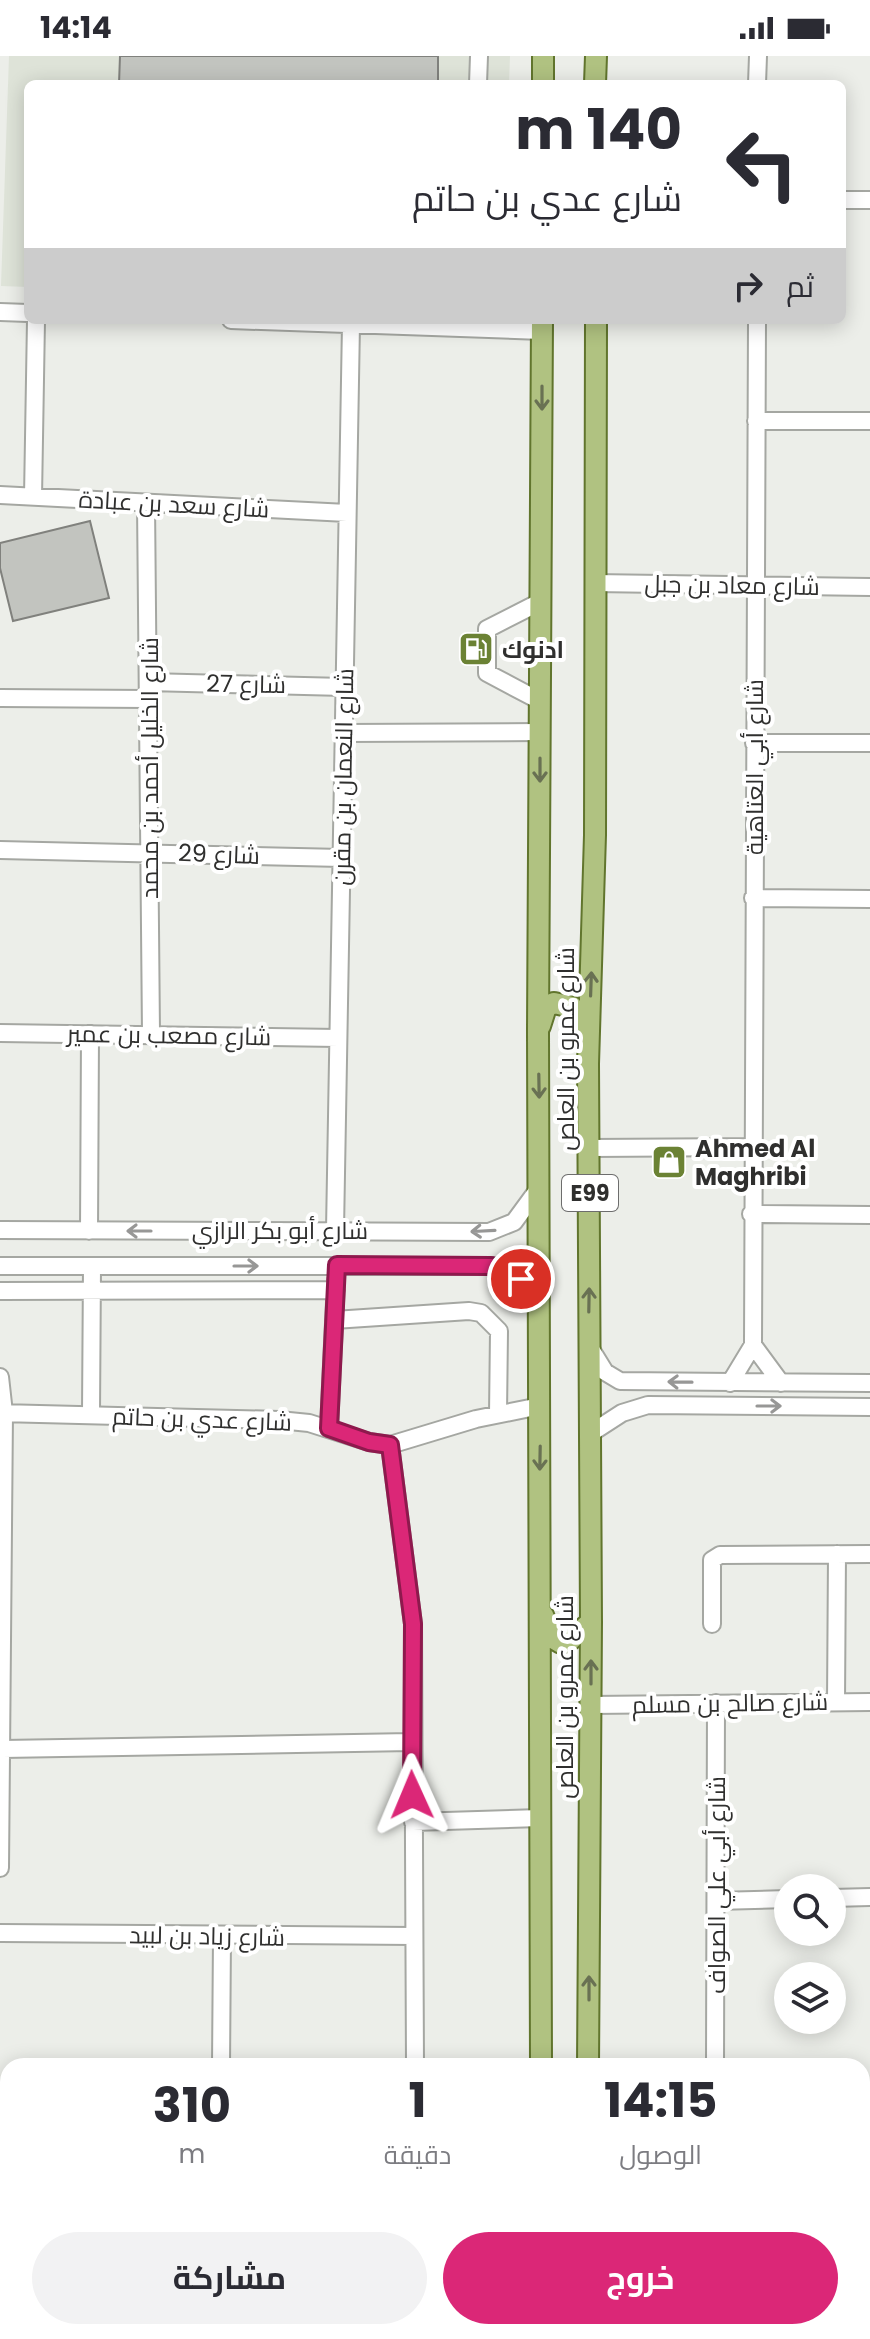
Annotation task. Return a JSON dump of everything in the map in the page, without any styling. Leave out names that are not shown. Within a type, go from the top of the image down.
[{"type":"main road","points":[[543,56],[543,80]]},
{"type":"main road","points":[[595,80],[596,56]]},
{"type":"main road","name":"شارع عمرو بن العاص","points":[[588,2058],[591,1622],[588,1064],[595,835],[596,324]]},
{"type":"main road","name":"شارع عمرو بن العاص","points":[[541,2058],[538,1031],[542,325]]},
{"type":"main road","points":[[538,1031],[546,1007],[554,1003],[572,1007],[579,1020],[588,1064]]},
{"type":"main road","points":[[538,1604],[551,1637],[561,1643],[570,1640],[591,1622]]},
{"type":"street","points":[[478,80],[479,56]]},
{"type":"street","points":[[757,80],[758,56]]},
{"type":"street","points":[[846,200],[870,200]]},
{"type":"street","points":[[0,312],[24,313]]},
{"type":"street","points":[[33,497],[36,324]]},
{"type":"street","points":[[351,324],[542,325]]},
{"type":"street","name":"شارع النعمان بن مقرن","points":[[335,1230],[351,324]]},
{"type":"street","name":"شارع أبي العتاهية","points":[[753,1345],[751,1214],[757,324]]},
{"type":"street","points":[[756,421],[870,421]]},
{"type":"street","name":"شارع سعد بن عبادة","points":[[0,495],[347,513]]},
{"type":"street","name":"شارع الخليل أحمد بن محمد","points":[[146,503],[151,1033]]},
{"type":"street","name":"شارع معاد بن جبل","points":[[594,583],[870,587]]},
{"type":"street","points":[[540,602],[487,629],[487,673],[540,701]]},
{"type":"street","name":"شارع 27","points":[[0,698],[148,690],[344,687]]},
{"type":"street","points":[[344,733],[540,732]]},
{"type":"street","points":[[754,743],[870,743]]},
{"type":"street","name":"شارع 29","points":[[0,850],[342,858]]},
{"type":"street","points":[[753,898],[870,899]]},
{"type":"street","name":"شارع مصعب بن عمير","points":[[0,1033],[338,1038]]},
{"type":"street","points":[[89,1231],[90,1034]]},
{"type":"street","points":[[590,1148],[752,1147]]},
{"type":"street","name":"شارع أبو بكر الرازي","points":[[0,1230],[489,1232],[514,1222],[540,1186]]},
{"type":"street","points":[[751,1214],[870,1215]]},
{"type":"street","points":[[329,1428],[337,1265]]},
{"type":"street","name":"شارع أبو بكر الرازي","points":[[0,1266],[491,1266],[513,1272],[540,1301]]},
{"type":"street","points":[[91,1414],[92,1266]]},
{"type":"street","points":[[0,1291],[336,1290]]},
{"type":"street","points":[[334,1320],[469,1311],[481,1313],[499,1331],[498,1414]]},
{"type":"street","points":[[589,1345],[605,1372],[620,1381],[870,1383]]},
{"type":"street","points":[[730,1383],[753,1345],[781,1383]]},
{"type":"street","points":[[0,1377],[3,1749],[0,1868]]},
{"type":"street","points":[[588,1435],[633,1407],[648,1405],[870,1407]]},
{"type":"street","name":"شارع عدي بن حاتم","points":[[2,1413],[279,1420],[329,1428],[369,1442],[390,1445],[498,1414],[540,1406]]},
{"type":"street","points":[[390,1445],[413,1624],[411,1742],[415,2058]]},
{"type":"street","points":[[836,1702],[837,1554]]},
{"type":"street","points":[[712,1624],[712,1560],[720,1555],[870,1554]]},
{"type":"street","name":"شارع صالح بن مسلم","points":[[591,1705],[870,1702]]},
{"type":"street","name":"شارع أبي علي الصواف","points":[[715,2058],[716,1703]]},
{"type":"street","points":[[3,1749],[411,1742]]},
{"type":"street","points":[[413,1822],[540,1818]]},
{"type":"street","points":[[846,1898],[870,1897]]},
{"type":"street","points":[[716,1901],[774,1899]]},
{"type":"street","name":"شارع زياد بن لبيد","points":[[0,1933],[414,1936]]},
{"type":"street","points":[[221,2058],[222,1937]]},
{"type":"shaded area","points":[[9,56],[510,56],[509,80],[24,80],[24,287],[1,286]]},
{"type":"building","points":[[120,56],[438,56],[438,80],[119,80]]},
{"type":"building","points":[[90,521],[109,598],[13,621],[0,568],[0,543]]},
{"type":"place","name":"ادنوك","points":[[476,649]]},
{"type":"place","name":"Ahmed Al Maghribi","points":[[669,1162]]},
{"type":"route","points":[[412,1795],[413,1624],[390,1445],[369,1442],[329,1428],[337,1265],[491,1266],[513,1272],[521,1279]]}]
